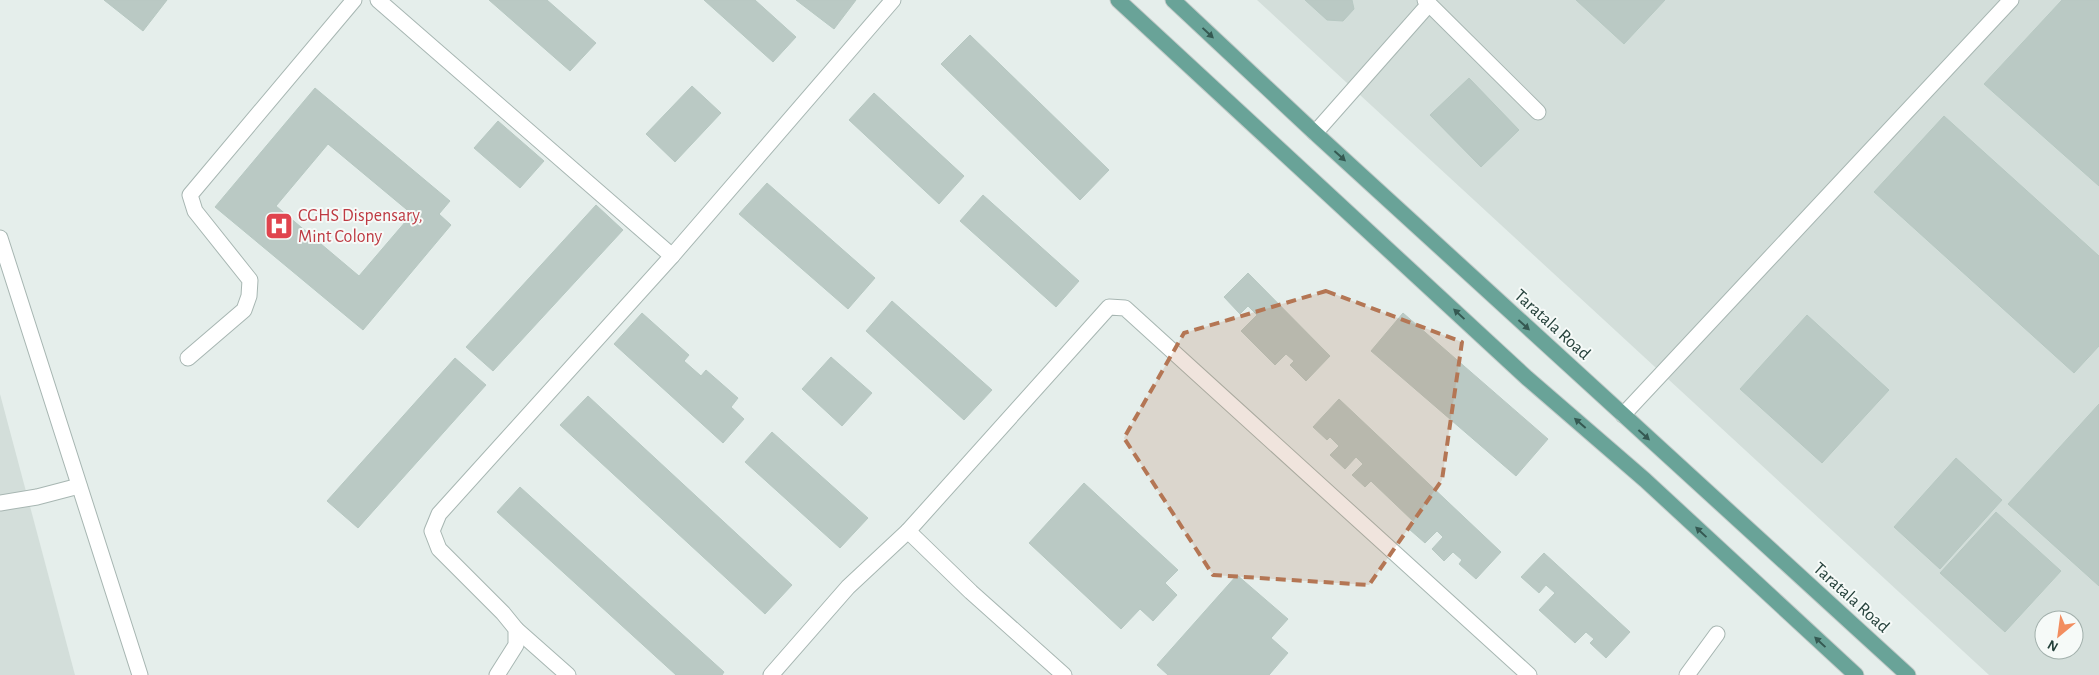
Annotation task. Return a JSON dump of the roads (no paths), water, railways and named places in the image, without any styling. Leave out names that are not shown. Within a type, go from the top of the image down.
[{"type":"main road","points":[[1118,0],[1527,378],[1645,480],[1856,675]]},
{"type":"main road","name":"Taratala Road","points":[[1173,0],[1315,133],[1908,675]]},
{"type":"street","points":[[188,358],[244,310],[249,296],[250,280],[196,211],[190,195],[354,0]]},
{"type":"street","points":[[378,0],[672,256]]},
{"type":"street","points":[[568,675],[516,629],[503,613],[439,549],[432,531],[439,514],[672,256],[893,0]]},
{"type":"street","points":[[1623,415],[2011,0]]},
{"type":"street","points":[[1315,133],[1427,2],[1538,112]]},
{"type":"street","points":[[0,238],[140,675]]},
{"type":"street","points":[[771,675],[848,587],[908,531],[1109,307],[1125,308],[1530,675]]},
{"type":"street","points":[[0,503],[37,497],[79,486]]},
{"type":"street","points":[[908,531],[1064,675]]},
{"type":"street","points":[[497,675],[516,645],[516,629]]},
{"type":"street","points":[[1687,675],[1717,634]]},
{"type":"place","name":"CGHS Dispensary, Mint Colony","points":[[279,226]]}]
